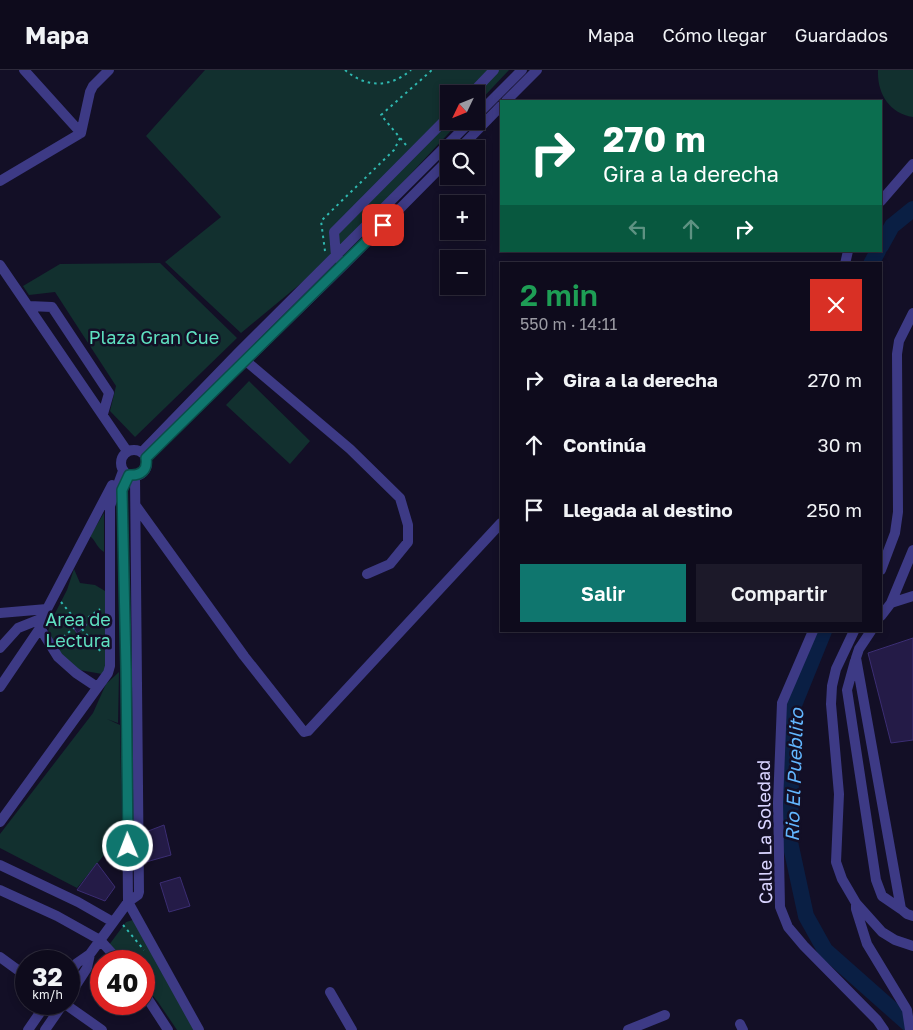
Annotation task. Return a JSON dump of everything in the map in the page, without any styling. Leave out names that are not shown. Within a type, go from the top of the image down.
[{"type":"street","points":[[24,70],[81,133]]},
{"type":"street","points":[[0,181],[81,133],[90,92],[93,86],[109,70]]},
{"type":"street","points":[[479,85],[494,70]]},
{"type":"street","points":[[507,100],[526,72]]},
{"type":"street","points":[[485,108],[526,72]]},
{"type":"street","points":[[468,140],[500,107]]},
{"type":"street","points":[[344,265],[336,256],[334,232],[440,125]]},
{"type":"street","points":[[127,474],[141,474],[145,469],[144,455],[327,265],[462,130]]},
{"type":"street","points":[[882,200],[913,164]]},
{"type":"street","points":[[144,455],[246,361],[440,168]]},
{"type":"street","points":[[0,264],[127,451]]},
{"type":"street","points":[[28,306],[52,308],[109,393],[103,414]]},
{"type":"street","points":[[882,567],[894,533],[898,512],[897,354],[899,341],[913,313]]},
{"type":"street","points":[[246,361],[350,449],[400,498],[408,525],[408,542],[390,564],[367,574]]},
{"type":"street","points":[[93,950],[128,902],[138,895],[140,874],[136,506],[121,460],[127,451],[132,450],[144,455]]},
{"type":"street","points":[[0,687],[41,623],[127,474]]},
{"type":"street","points":[[0,822],[4,807],[108,673],[110,666],[110,506],[127,474]]},
{"type":"street","points":[[127,474],[122,490],[128,902],[199,1030]]},
{"type":"street","points":[[136,506],[244,656],[304,732],[308,730],[500,524]]},
{"type":"street","points":[[882,615],[891,603],[913,550]]},
{"type":"street","points":[[891,603],[913,596]]},
{"type":"street","points":[[0,613],[48,609]]},
{"type":"street","points":[[41,623],[58,657],[97,688]]},
{"type":"street","points":[[0,648],[18,628],[41,623]]},
{"type":"street","name":"Calle La Soledad","points":[[813,632],[782,703],[778,803],[780,907],[788,927],[804,946],[877,1020],[884,1030]]},
{"type":"street","points":[[854,632],[836,669],[832,686],[831,704],[839,794],[836,862],[842,879],[856,903],[882,932],[894,940],[913,946]]},
{"type":"street","points":[[870,632],[859,649],[847,690],[876,880],[882,896],[907,914],[913,916]]},
{"type":"street","points":[[856,658],[901,908]]},
{"type":"street","points":[[0,865],[115,920]]},
{"type":"street","points":[[0,890],[58,916],[100,940],[109,950]]},
{"type":"street","points":[[856,903],[856,909],[867,944],[907,1010],[910,1030]]},
{"type":"street","points":[[80,961],[90,954]]},
{"type":"street","points":[[80,979],[87,968],[90,954]]},
{"type":"street","points":[[0,957],[15,968]]},
{"type":"street","points":[[330,992],[352,1030]]},
{"type":"street","points":[[155,1010],[168,1030]]},
{"type":"street","points":[[628,1030],[665,1014]]},
{"type":"street","points":[[28,1030],[38,1015]]},
{"type":"street","points":[[45,1030],[56,1015]]},
{"type":"street","points":[[80,1015],[102,1030]]},
{"type":"path","points":[[345,70],[354,78],[366,83],[378,84],[388,83],[402,77],[411,70]]},
{"type":"path","points":[[412,153],[381,115],[432,70]]},
{"type":"path","points":[[327,265],[321,221],[394,150],[400,138]]},
{"type":"path","points":[[61,602],[75,619]]},
{"type":"path","points":[[84,621],[105,606]]},
{"type":"path","points":[[53,644],[74,628]]},
{"type":"path","points":[[82,629],[106,659]]},
{"type":"path","points":[[115,920],[143,950]]},
{"type":"green space","points":[[205,70],[509,70],[485,95],[485,85],[440,85],[440,130],[452,130],[440,140],[440,142],[334,256],[241,333],[165,262],[221,217],[146,136]]},
{"type":"green space","points":[[878,70],[913,70],[913,117],[897,111],[886,101],[882,94]]},
{"type":"green space","name":"Plaza Gran Cue","points":[[160,263],[237,338],[135,437],[110,411],[116,386],[55,292],[29,295],[23,286],[60,264]]},
{"type":"green space","points":[[249,381],[310,441],[290,464],[226,405]]},
{"type":"green space","points":[[104,513],[104,552],[90,536]]},
{"type":"green space","name":"Area de Lectura","points":[[74,569],[80,583],[95,585],[105,591],[107,668],[102,674],[74,669],[62,658],[48,632],[50,623],[67,590]]},
{"type":"green space","points":[[119,672],[118,723],[107,719],[120,725],[122,833],[77,888],[0,848],[0,834],[93,713],[106,684]]},
{"type":"green space","points":[[133,920],[150,950],[113,950],[109,945],[126,922]]},
{"type":"green space","points":[[155,959],[195,1030],[177,1030],[155,998]]},
{"type":"building","points":[[79,616],[87,625],[77,633],[70,623]]},
{"type":"building","points":[[913,638],[913,740],[891,743],[868,653]]},
{"type":"building","points":[[164,825],[171,855],[146,862],[143,833]]},
{"type":"building","points":[[97,863],[115,887],[105,901],[77,890]]},
{"type":"building","points":[[180,877],[190,906],[169,912],[160,883]]},
{"type":"waterway","name":"Rio El Pueblito","points":[[882,244],[892,226],[913,209]]},
{"type":"waterway","name":"Rio El Pueblito","points":[[872,262],[877,252]]},
{"type":"waterway","name":"Rio El Pueblito","points":[[824,632],[792,710],[790,842],[806,916],[825,950],[913,1028]]},
{"type":"route","points":[[128,846],[122,490],[124,483],[129,475],[141,474],[147,463],[146,458],[383,225]]}]
